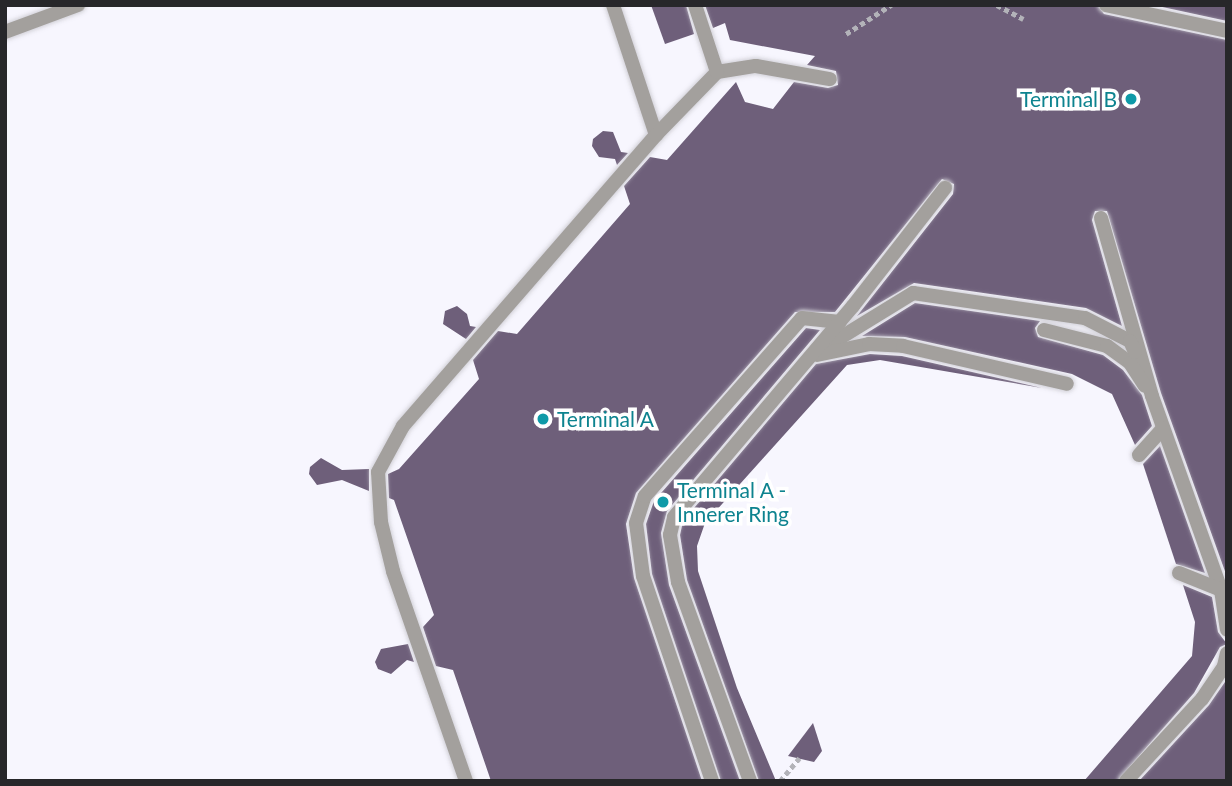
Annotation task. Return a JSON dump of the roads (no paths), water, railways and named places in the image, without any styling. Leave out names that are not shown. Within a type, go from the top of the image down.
[{"type":"lane","points":[[5,32],[78,5]]},
{"type":"lane","points":[[613,5],[656,135]]},
{"type":"lane","points":[[695,5],[717,72]]},
{"type":"lane","points":[[1106,5],[1227,31]]},
{"type":"lane","points":[[466,781],[393,571],[381,522],[378,472],[403,426],[656,135],[717,72],[756,66],[830,79]]},
{"type":"lane","points":[[750,781],[678,582],[670,535],[674,517],[695,489],[840,322],[945,188]]},
{"type":"lane","points":[[1101,218],[1152,396]]},
{"type":"lane","points":[[809,357],[913,293],[1085,318],[1130,341],[1221,590],[1227,630]]},
{"type":"lane","points":[[712,781],[643,576],[636,523],[645,496],[802,318],[840,322]]},
{"type":"lane","points":[[1044,330],[1107,346],[1130,363],[1152,396]]},
{"type":"lane","points":[[809,357],[869,344],[903,346],[1068,384]]},
{"type":"lane","points":[[1139,455],[1163,428]]},
{"type":"lane","points":[[1179,573],[1221,590]]},
{"type":"lane","points":[[1126,781],[1202,699],[1224,666],[1227,653]]},
{"type":"place","name":"Terminal B","points":[[1131,99]]},
{"type":"place","name":"Terminal A","points":[[543,419]]},
{"type":"place","name":"Terminal A - Innerer Ring","points":[[663,502]]}]
